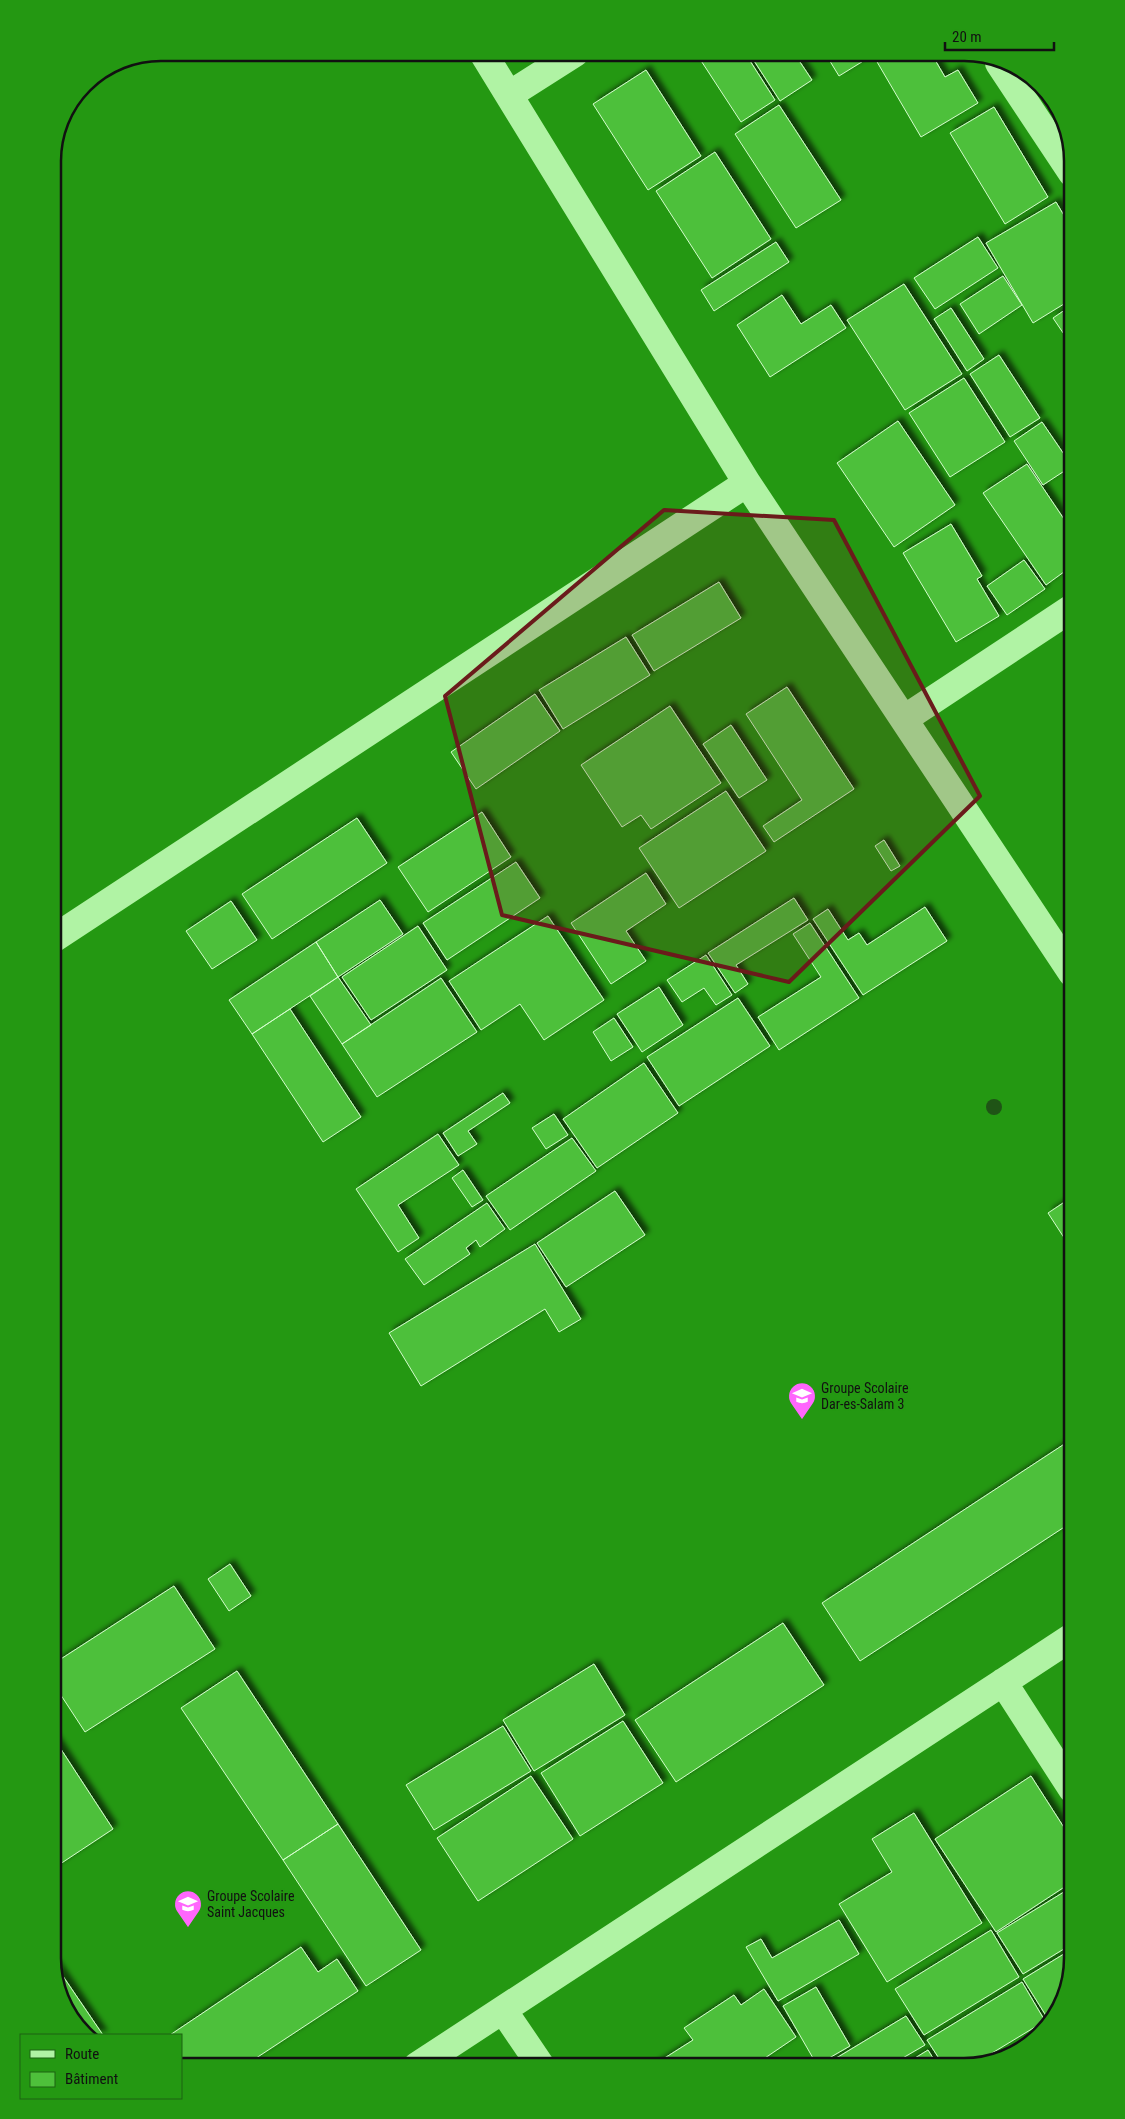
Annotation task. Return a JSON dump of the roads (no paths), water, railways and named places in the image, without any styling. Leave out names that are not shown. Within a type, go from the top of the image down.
[{"type":"street","points":[[489,61],[748,483],[1064,961]]},
{"type":"street","points":[[509,94],[562,61]]},
{"type":"street","points":[[1006,71],[1064,161]]},
{"type":"street","points":[[61,934],[748,483]]},
{"type":"street","points":[[904,719],[1064,613]]},
{"type":"street","points":[[429,2058],[1064,1642]]},
{"type":"street","points":[[1003,1682],[1064,1777]]},
{"type":"street","points":[[503,2010],[536,2058]]},
{"type":"place","name":"Groupe Scolaire Dar-es-Salam 3","points":[[802,1420]]},
{"type":"place","name":"Groupe Scolaire Saint Jacques","points":[[188,1928]]}]
